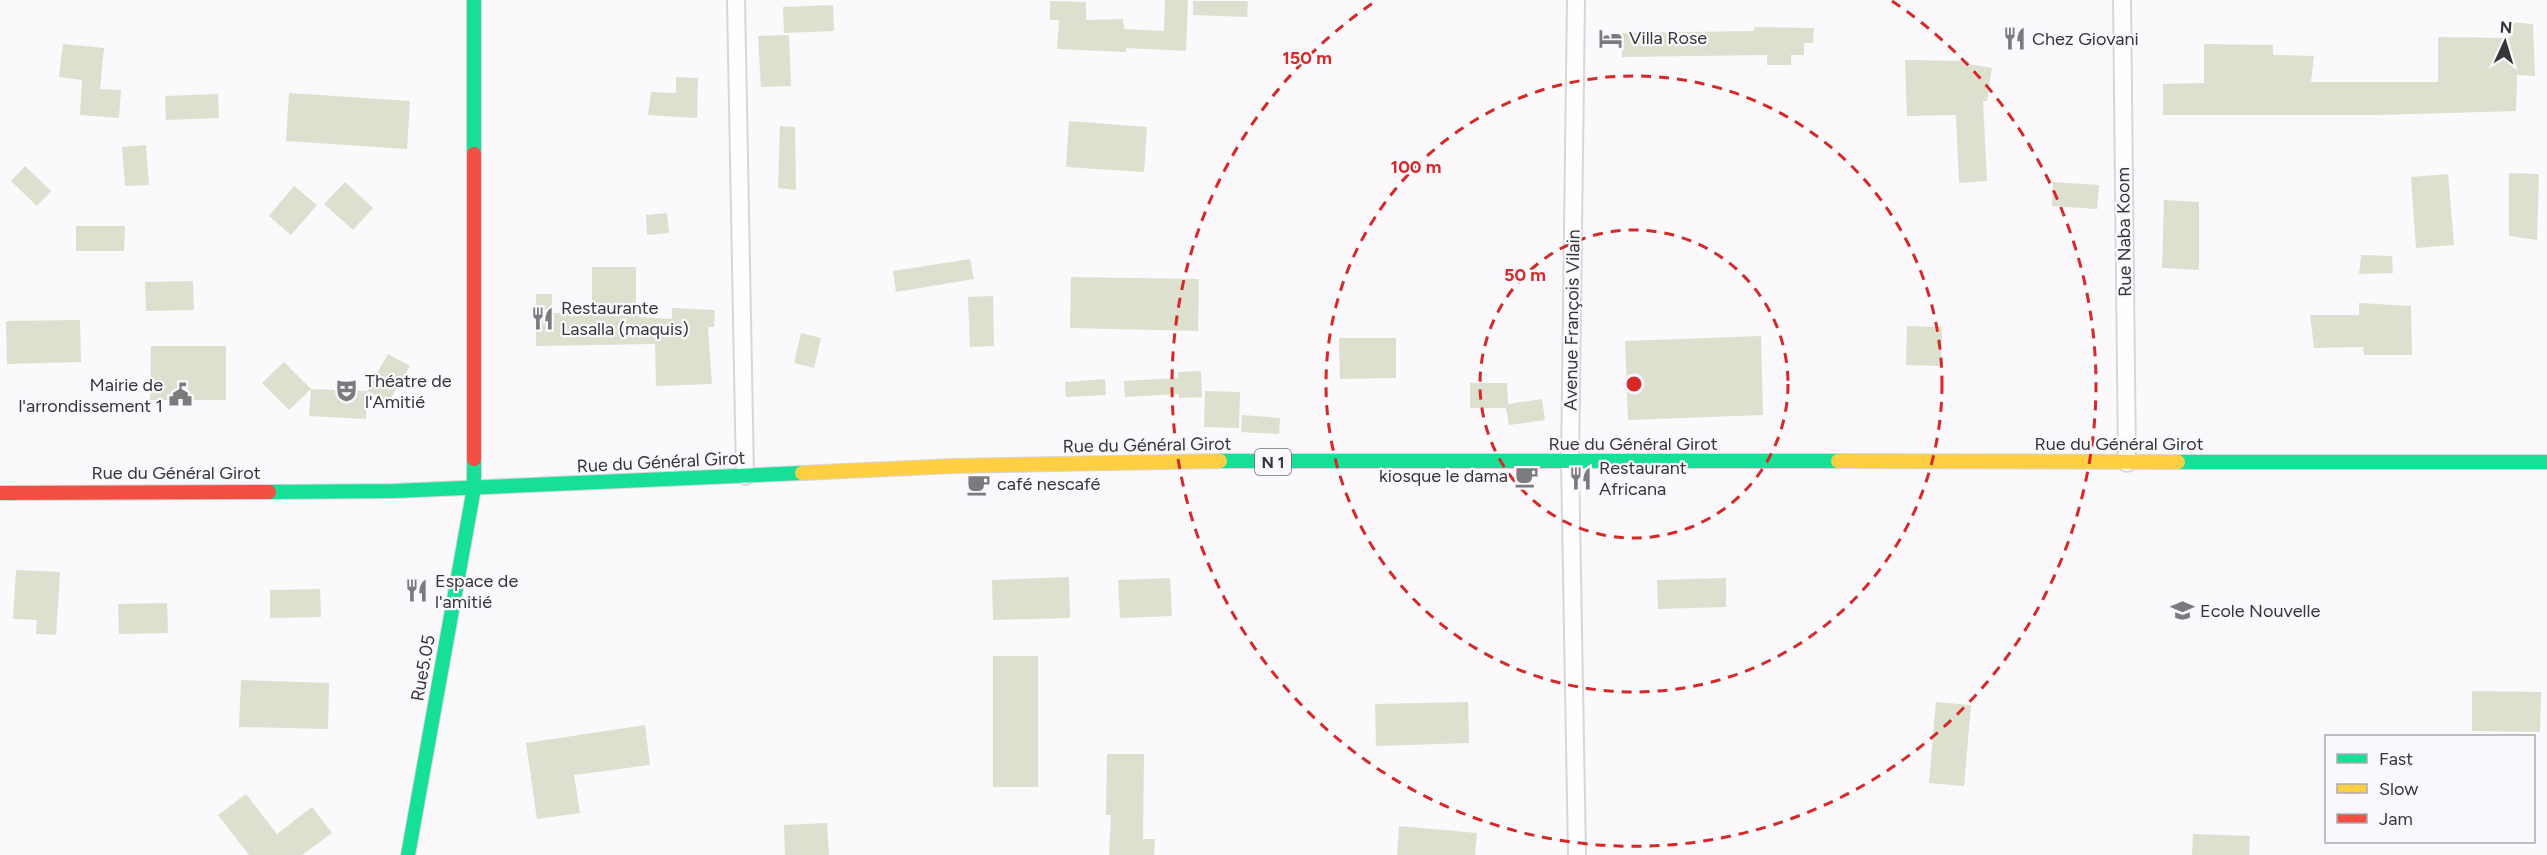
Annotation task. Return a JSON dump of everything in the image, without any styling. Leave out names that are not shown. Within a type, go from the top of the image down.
[{"type":"main road","name":"Rue5.05","points":[[408,855],[474,488],[474,0]]},
{"type":"main road","name":"Rue du Général Girot","points":[[0,493],[373,491],[953,466],[1196,461],[2547,462]]},
{"type":"street","points":[[736,0],[745,476]]},
{"type":"street","name":"Avenue François Vilain","points":[[1576,0],[1570,462],[1577,855]]},
{"type":"street","name":"Rue Naba Koom","points":[[2122,0],[2127,463]]},
{"type":"building","points":[[1165,0],[1188,0],[1186,51],[1126,48],[1126,52],[1057,49],[1059,20],[1050,20],[1050,1],[1086,2],[1086,20],[1123,19],[1124,29],[1164,31]]},
{"type":"building","points":[[1193,1],[1248,1],[1247,17],[1193,15]]},
{"type":"building","points":[[833,5],[834,31],[784,33],[783,7]]},
{"type":"building","points":[[2509,22],[2533,24],[2535,76],[2517,75],[2516,111],[2380,115],[2163,115],[2163,84],[2204,83],[2204,44],[2273,45],[2273,55],[2314,56],[2311,82],[2438,82],[2438,37],[2509,38]]},
{"type":"building","points":[[1754,27],[1814,28],[1813,43],[1804,43],[1804,55],[1791,55],[1791,65],[1767,65],[1767,55],[1622,57],[1622,33],[1754,31]]},
{"type":"building","points":[[789,35],[791,86],[761,87],[758,36]]},
{"type":"building","points":[[63,44],[104,48],[100,89],[121,90],[119,118],[80,115],[82,80],[59,77]]},
{"type":"building","points":[[1905,60],[1969,61],[1969,64],[1992,68],[1987,101],[1983,101],[1987,181],[1959,183],[1956,115],[1907,116]]},
{"type":"building","points":[[676,77],[698,78],[697,118],[648,115],[651,92],[676,93]]},
{"type":"building","points":[[289,93],[410,101],[407,149],[286,141]]},
{"type":"building","points":[[218,94],[219,118],[166,120],[165,96]]},
{"type":"building","points":[[1069,121],[1147,127],[1144,172],[1066,167]]},
{"type":"building","points":[[780,126],[795,127],[796,190],[778,188]]},
{"type":"building","points":[[146,145],[149,185],[125,186],[122,147]]},
{"type":"building","points":[[25,166],[51,191],[37,206],[11,181]]},
{"type":"building","points":[[2509,173],[2539,174],[2537,240],[2509,236]]},
{"type":"building","points":[[2448,174],[2454,245],[2416,248],[2411,177]]},
{"type":"building","points":[[345,182],[373,208],[353,230],[324,204]]},
{"type":"building","points":[[2053,182],[2099,185],[2097,209],[2052,206]]},
{"type":"building","points":[[294,186],[317,205],[291,235],[269,216]]},
{"type":"building","points":[[2164,200],[2199,202],[2199,270],[2162,268]]},
{"type":"building","points":[[667,213],[669,233],[647,235],[646,215]]},
{"type":"building","points":[[76,226],[125,226],[124,251],[76,251]]},
{"type":"building","points":[[2361,255],[2392,256],[2393,273],[2359,274]]},
{"type":"building","points":[[970,259],[974,279],[896,292],[893,271]]},
{"type":"building","points":[[592,267],[636,267],[636,311],[639,311],[639,317],[672,319],[672,308],[715,310],[714,327],[708,327],[712,384],[656,386],[655,344],[536,346],[536,294],[552,294],[552,313],[592,312]]},
{"type":"building","points":[[1071,277],[1199,279],[1198,331],[1070,328]]},
{"type":"building","points":[[193,281],[194,310],[146,311],[145,282]]},
{"type":"building","points":[[993,296],[994,346],[970,347],[968,297]]},
{"type":"building","points":[[2359,303],[2411,306],[2412,355],[2364,355],[2363,347],[2314,348],[2310,315],[2359,315]]},
{"type":"building","points":[[80,320],[81,362],[7,364],[6,321]]},
{"type":"building","points":[[1907,326],[1942,327],[1941,366],[1906,365]]},
{"type":"building","points":[[801,333],[821,338],[814,368],[794,363]]},
{"type":"building","points":[[1761,336],[1763,415],[1628,420],[1625,341]]},
{"type":"building","points":[[1339,338],[1396,338],[1396,378],[1340,379]]},
{"type":"building","points":[[151,346],[226,346],[226,400],[150,400]]},
{"type":"building","points":[[388,354],[410,366],[388,403],[367,391]]},
{"type":"building","points":[[284,362],[311,389],[289,410],[262,383]]},
{"type":"building","points":[[1201,371],[1202,397],[1179,398],[1179,394],[1125,397],[1124,381],[1178,378],[1178,372]]},
{"type":"building","points":[[1105,379],[1106,395],[1066,397],[1065,382]]},
{"type":"building","points":[[1470,383],[1507,383],[1508,404],[1542,399],[1545,420],[1509,425],[1506,408],[1470,408]]},
{"type":"building","points":[[311,389],[367,391],[366,419],[309,416]]},
{"type":"building","points":[[1205,391],[1240,392],[1239,428],[1204,427]]},
{"type":"building","points":[[1242,415],[1280,418],[1279,434],[1241,432]]},
{"type":"building","points":[[16,570],[60,572],[56,635],[36,634],[37,620],[13,619]]},
{"type":"building","points":[[1069,577],[1070,618],[993,620],[992,580]]},
{"type":"building","points":[[1170,578],[1172,616],[1120,618],[1118,580]]},
{"type":"building","points":[[1726,578],[1726,607],[1658,609],[1657,580]]},
{"type":"building","points":[[320,589],[321,617],[270,618],[270,590]]},
{"type":"building","points":[[167,603],[168,633],[119,634],[118,604]]},
{"type":"building","points":[[993,656],[1038,656],[1038,787],[993,787]]},
{"type":"building","points":[[241,680],[329,683],[328,729],[239,727]]},
{"type":"building","points":[[2472,691],[2541,692],[2540,732],[2472,731]]},
{"type":"building","points":[[1468,702],[1469,743],[1376,746],[1375,704]]},
{"type":"building","points":[[1936,702],[1971,705],[1964,786],[1929,783]]},
{"type":"building","points":[[645,725],[650,765],[574,775],[580,813],[537,819],[526,743]]},
{"type":"building","points":[[1107,754],[1144,754],[1143,839],[1155,839],[1154,855],[1109,855],[1111,815],[1106,815]]},
{"type":"building","points":[[246,794],[277,834],[312,807],[332,833],[302,855],[249,855],[218,815]]},
{"type":"building","points":[[827,823],[829,855],[785,855],[784,825]]},
{"type":"building","points":[[1399,826],[1477,833],[1475,855],[1397,855]]},
{"type":"building","points":[[2193,834],[2250,836],[2249,855],[2192,855]]},
{"type":"traffic: fast","points":[[474,0],[474,154]]},
{"type":"traffic: fast","points":[[408,855],[474,488],[474,459]]},
{"type":"traffic: fast","points":[[1220,461],[1838,461]]},
{"type":"traffic: fast","points":[[2178,462],[2547,462]]},
{"type":"traffic: fast","points":[[269,492],[394,491],[802,473]]},
{"type":"traffic: slow","points":[[802,473],[953,466],[1220,461]]},
{"type":"traffic: slow","points":[[1838,461],[2178,462]]},
{"type":"traffic: jam","points":[[474,154],[474,459]]},
{"type":"traffic: jam","points":[[0,493],[269,492]]},
{"type":"place","name":"Villa Rose","points":[[1611,38]]},
{"type":"place","name":"Chez Giovani","points":[[2014,39]]},
{"type":"place","name":"Restaurante Lasalla (maquis)","points":[[543,318]]},
{"type":"place","name":"Théatre de l'Amitié","points":[[347,391]]},
{"type":"place","name":"Mairie de l'arrondissement 1","points":[[181,395]]},
{"type":"place","name":"kiosque le dama","points":[[1526,476]]},
{"type":"place","name":"Restaurant Africana","points":[[1581,478]]},
{"type":"place","name":"café nescafé","points":[[979,484]]},
{"type":"place","name":"Espace de l'amitié","points":[[417,591]]},
{"type":"place","name":"Ecole Nouvelle","points":[[2182,611]]}]
